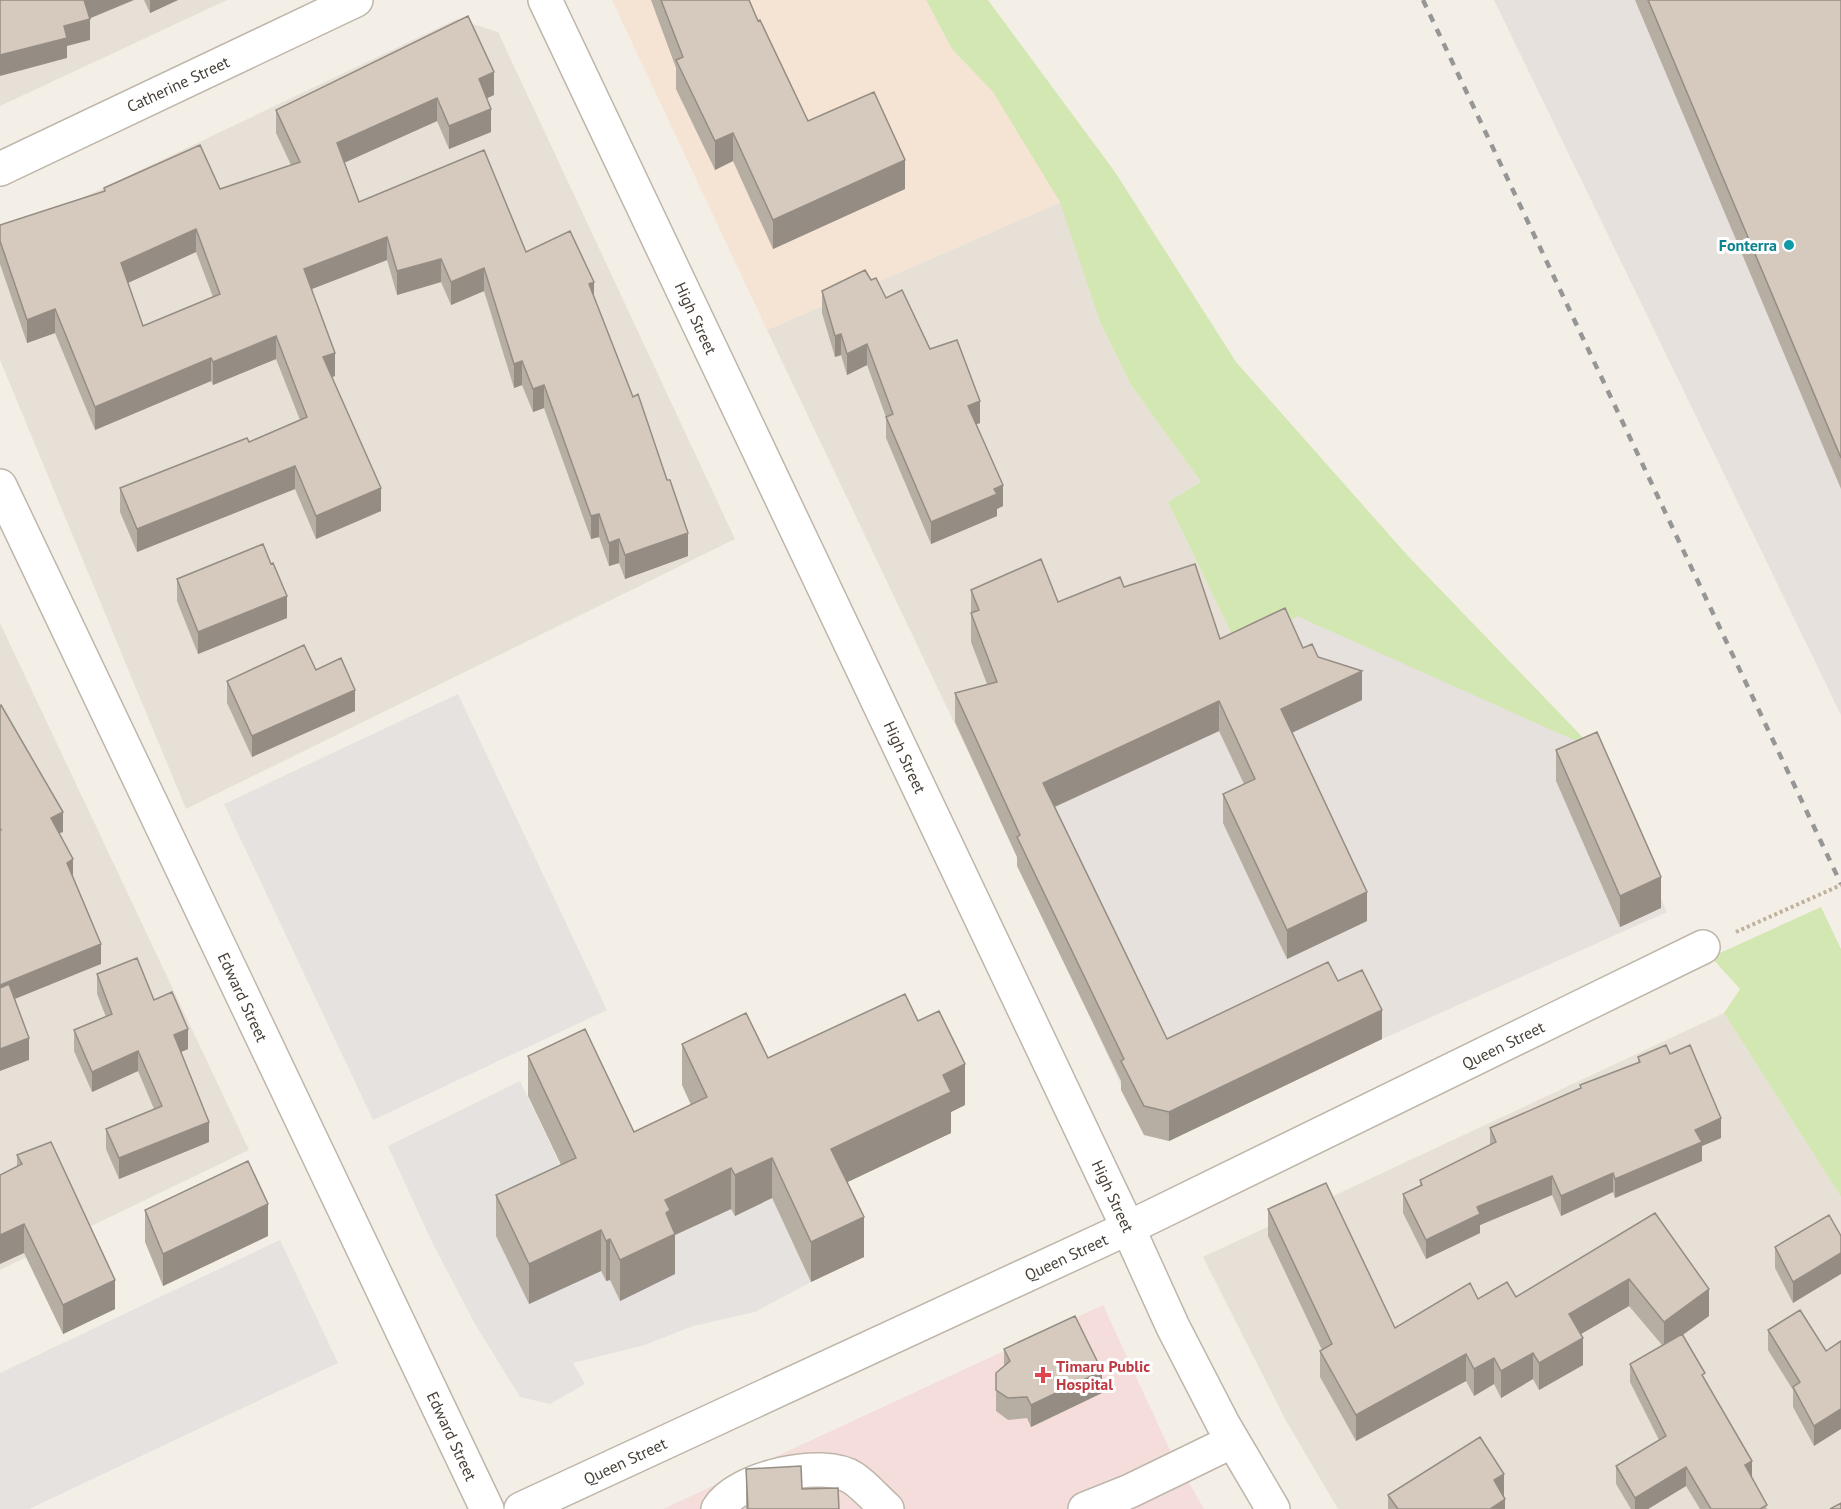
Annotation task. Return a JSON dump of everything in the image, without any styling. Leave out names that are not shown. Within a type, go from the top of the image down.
[{"type":"street","name":"Catherine Street","points":[[0,169],[356,0]]},
{"type":"street","name":"High Street","points":[[545,0],[1173,1327],[1233,1441],[1273,1509]]},
{"type":"street","name":"Edward Street","points":[[0,486],[487,1509]]},
{"type":"street","name":"Queen Street","points":[[529,1507],[1128,1228],[1703,947]]},
{"type":"street","points":[[1085,1509],[1130,1491],[1233,1441]]},
{"type":"street","points":[[718,1509],[735,1492],[761,1479],[798,1471],[837,1471],[853,1477],[887,1509]]},
{"type":"path","points":[[1703,947],[1841,885]]},
{"type":"shaded area","points":[[0,0],[227,0],[0,106]]},
{"type":"shaded area","points":[[612,0],[926,0],[952,49],[993,92],[1061,202],[767,330]]},
{"type":"shaded area","points":[[1494,0],[1841,0],[1841,715]]},
{"type":"shaded area","points":[[457,19],[498,32],[735,539],[186,809],[0,360],[0,237]]},
{"type":"shaded area","points":[[1061,202],[1100,322],[1131,385],[1201,482],[1168,502],[1243,657],[981,779],[767,330]]},
{"type":"shaded area","points":[[1297,615],[1594,749],[1667,912],[1382,1039],[1169,1141],[1144,1135],[981,779],[1243,657]]},
{"type":"shaded area","points":[[0,623],[249,1150],[0,1270]]},
{"type":"shaded area","points":[[458,694],[607,1010],[373,1120],[224,804]]},
{"type":"shaded area","points":[[1724,1013],[1841,1197],[1841,1509],[1338,1509],[1285,1419],[1203,1257]]},
{"type":"shaded area","points":[[520,1081],[576,1198],[529,1304],[601,1271],[606,1281],[610,1280],[620,1301],[675,1274],[665,1240],[731,1209],[735,1216],[772,1198],[811,1282],[755,1312],[693,1326],[645,1345],[573,1363],[585,1384],[550,1404],[520,1397],[475,1324],[431,1240],[388,1146]]},
{"type":"shaded area","points":[[280,1240],[338,1363],[29,1509],[0,1509],[0,1373]]},
{"type":"shaded area","name":"Timaru Public Hospital","points":[[1103,1305],[1168,1446],[1204,1509],[663,1509]]},
{"type":"green space","points":[[926,0],[988,0],[1115,172],[1236,362],[1408,556],[1594,749],[1297,616],[1243,657],[1168,502],[1201,482],[1131,385],[1100,322],[1060,202],[993,92],[952,49]]},
{"type":"green space","points":[[1821,907],[1841,949],[1841,1197],[1724,1013],[1740,989],[1711,957]]},
{"type":"building","points":[[0,0],[84,0],[90,19],[64,26],[67,38],[0,55]]},
{"type":"building","points":[[661,0],[749,0],[808,121],[874,92],[905,160],[773,220],[733,133],[715,141],[676,60],[683,57]]},
{"type":"building","name":"Fonterra","points":[[1648,0],[1841,0],[1841,458]]},
{"type":"building","points":[[468,16],[494,72],[479,79],[491,109],[449,126],[437,98],[337,143],[359,202],[484,150],[526,252],[570,231],[594,282],[589,284],[633,397],[638,394],[667,480],[670,480],[688,533],[625,555],[619,539],[609,543],[599,514],[591,516],[544,385],[533,389],[522,361],[514,364],[484,268],[451,282],[441,259],[397,271],[387,237],[304,269],[335,353],[323,357],[381,488],[316,516],[295,466],[137,529],[120,488],[247,438],[249,442],[307,417],[276,336],[213,362],[211,358],[95,407],[55,309],[27,320],[0,241],[0,225],[105,191],[104,188],[200,145],[220,189],[300,162],[276,110]],"holes":[[[196,229],[220,294],[143,326],[121,263]]]},
{"type":"building","points":[[865,270],[871,280],[876,278],[886,298],[902,290],[930,349],[957,340],[980,401],[968,406],[1003,485],[994,489],[997,494],[931,522],[886,417],[893,414],[867,344],[847,354],[841,334],[835,336],[822,291]]},
{"type":"building","points":[[263,544],[287,596],[198,632],[177,579]]},
{"type":"building","points":[[1041,559],[1058,602],[1120,577],[1124,587],[1195,564],[1220,639],[1285,608],[1303,648],[1312,644],[1318,657],[1362,671],[1281,709],[1367,892],[1287,930],[1223,794],[1255,779],[1219,701],[1043,783],[1167,1039],[1328,962],[1338,981],[1362,970],[1382,1010],[1169,1112],[1144,1106],[1121,1061],[1124,1059],[1017,837],[1020,835],[955,693],[997,682],[971,613],[979,610],[971,590]]},
{"type":"building","points":[[304,645],[316,670],[341,658],[355,690],[252,736],[227,681]]},
{"type":"building","points":[[0,706],[63,812],[51,818],[73,859],[67,863],[101,944],[0,985]]},
{"type":"building","points":[[1597,732],[1661,877],[1620,896],[1556,750]]},
{"type":"building","points":[[137,958],[154,1000],[172,992],[188,1029],[174,1035],[209,1122],[119,1158],[106,1129],[162,1106],[138,1051],[92,1072],[74,1030],[112,1014],[97,974]]},
{"type":"building","points":[[9,984],[29,1038],[0,1049],[0,988]]},
{"type":"building","points":[[905,994],[918,1021],[939,1011],[965,1064],[943,1075],[951,1092],[831,1149],[864,1217],[811,1242],[772,1158],[735,1175],[731,1168],[665,1200],[670,1210],[666,1213],[675,1234],[620,1260],[610,1239],[606,1241],[601,1230],[529,1264],[496,1195],[576,1158],[528,1056],[585,1029],[634,1132],[707,1097],[682,1044],[746,1013],[768,1058]]},
{"type":"building","points":[[1666,1045],[1670,1054],[1690,1045],[1721,1118],[1695,1130],[1702,1142],[1615,1179],[1613,1173],[1561,1196],[1552,1176],[1477,1207],[1480,1214],[1426,1240],[1403,1194],[1422,1185],[1420,1180],[1496,1142],[1490,1128],[1581,1088],[1580,1085],[1640,1062],[1638,1057]]},
{"type":"building","points":[[51,1142],[115,1280],[63,1305],[24,1224],[0,1235],[0,1175],[22,1164],[17,1155]]},
{"type":"building","points":[[248,1161],[268,1204],[163,1254],[145,1210]]},
{"type":"building","points":[[1326,1183],[1395,1328],[1470,1283],[1478,1299],[1507,1282],[1516,1297],[1655,1213],[1709,1289],[1664,1322],[1629,1279],[1569,1314],[1583,1338],[1539,1363],[1533,1353],[1501,1371],[1494,1358],[1474,1369],[1466,1354],[1356,1415],[1320,1351],[1332,1344],[1268,1209]]},
{"type":"building","points":[[1829,1215],[1841,1236],[1841,1253],[1793,1282],[1775,1247]]},
{"type":"building","points":[[1800,1310],[1826,1351],[1841,1341],[1841,1409],[1814,1426],[1793,1387],[1800,1382],[1768,1330]]},
{"type":"building","points":[[1075,1316],[1102,1371],[1031,1405],[1027,1397],[1008,1398],[996,1390],[996,1373],[1010,1361],[1004,1349]]},
{"type":"building","points":[[1682,1334],[1705,1373],[1702,1375],[1752,1461],[1745,1465],[1767,1505],[1760,1509],[1711,1509],[1686,1467],[1635,1498],[1616,1466],[1666,1436],[1630,1364]]},
{"type":"building","points":[[1480,1437],[1504,1474],[1494,1480],[1505,1499],[1490,1509],[1398,1509],[1388,1495]]},
{"type":"building","points":[[801,1466],[802,1489],[838,1488],[839,1509],[748,1509],[746,1469]]},
{"type":"building","points":[[1841,1503],[1841,1509],[1830,1509]]},
{"type":"railway","points":[[1423,0],[1841,884]]},
{"type":"place","name":"Fonterra","points":[[1789,245]]},
{"type":"place","name":"Timaru Public Hospital","points":[[1043,1375]]}]
